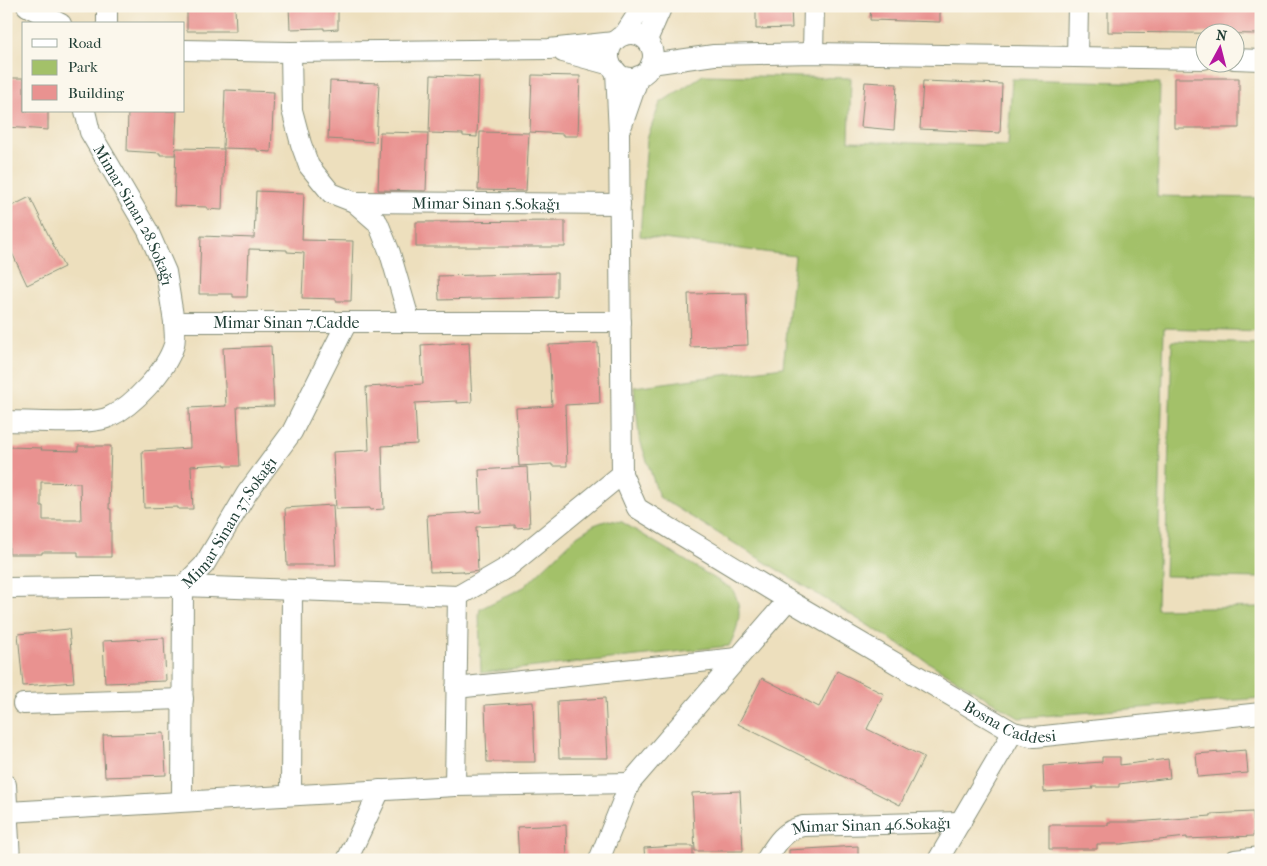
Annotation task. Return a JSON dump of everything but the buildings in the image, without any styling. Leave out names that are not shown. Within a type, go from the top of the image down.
[{"type":"street","points":[[27,6],[57,22]]},
{"type":"street","points":[[107,6],[107,22]]},
{"type":"street","points":[[619,134],[647,57],[662,6]]},
{"type":"street","points":[[814,6],[814,53]]},
{"type":"street","points":[[1077,57],[1078,6]]},
{"type":"street","points":[[6,588],[183,586],[458,596],[508,567],[622,474],[619,134],[613,68],[609,53],[635,10]]},
{"type":"street","points":[[185,50],[291,52],[548,49],[636,34],[647,57]]},
{"type":"street","points":[[548,49],[613,68],[623,76],[631,77],[647,57],[814,53],[1194,59]]},
{"type":"street","points":[[291,52],[292,110],[309,166],[331,193],[354,202],[378,223],[390,253],[410,322]]},
{"type":"street","points":[[1244,59],[1261,60]]},
{"type":"street","name":"Mimar Sinan 28.Sokağı","points":[[85,112],[90,132],[148,232],[166,272],[174,322]]},
{"type":"street","name":"Mimar Sinan 5.Sokağı","points":[[354,202],[620,204]]},
{"type":"street","points":[[6,421],[86,422],[108,418],[130,404],[167,363],[174,343],[174,322]]},
{"type":"street","name":"Mimar Sinan 7.Cadde","points":[[174,322],[622,322]]},
{"type":"street","name":"Mimar Sinan 37.Sokağı","points":[[182,801],[183,586],[204,565],[247,493],[292,432],[347,322]]},
{"type":"street","name":"Bosna Caddesi","points":[[622,474],[637,508],[788,600],[1013,732],[1035,737],[1261,713]]},
{"type":"street","points":[[291,796],[292,590]]},
{"type":"street","points":[[455,786],[458,596]]},
{"type":"street","points":[[598,860],[630,783],[788,600]]},
{"type":"street","points":[[456,688],[737,658]]},
{"type":"street","points":[[23,704],[183,699]]},
{"type":"street","points":[[938,860],[1013,732]]},
{"type":"street","points":[[8,812],[455,786],[630,783]]},
{"type":"street","points":[[6,785],[10,860]]},
{"type":"street","points":[[347,860],[380,790]]},
{"type":"street","name":"Mimar Sinan 46.Sokağı","points":[[766,860],[786,832],[803,826],[961,822]]},
{"type":"street","points":[[1236,860],[1261,857]]},
{"type":"green space","points":[[703,75],[851,78],[849,141],[1008,146],[1012,79],[1160,83],[1157,196],[1261,198],[1261,331],[1164,328],[1157,609],[1261,607],[1261,698],[1019,718],[659,497],[639,437],[634,387],[783,367],[795,256],[640,236],[647,139],[660,103]]},
{"type":"green space","points":[[1172,341],[1261,344],[1261,578],[1165,576]]},
{"type":"green space","points":[[608,520],[622,522],[732,589],[738,603],[739,618],[729,646],[481,673],[480,609],[524,587],[577,536],[594,525]]}]
